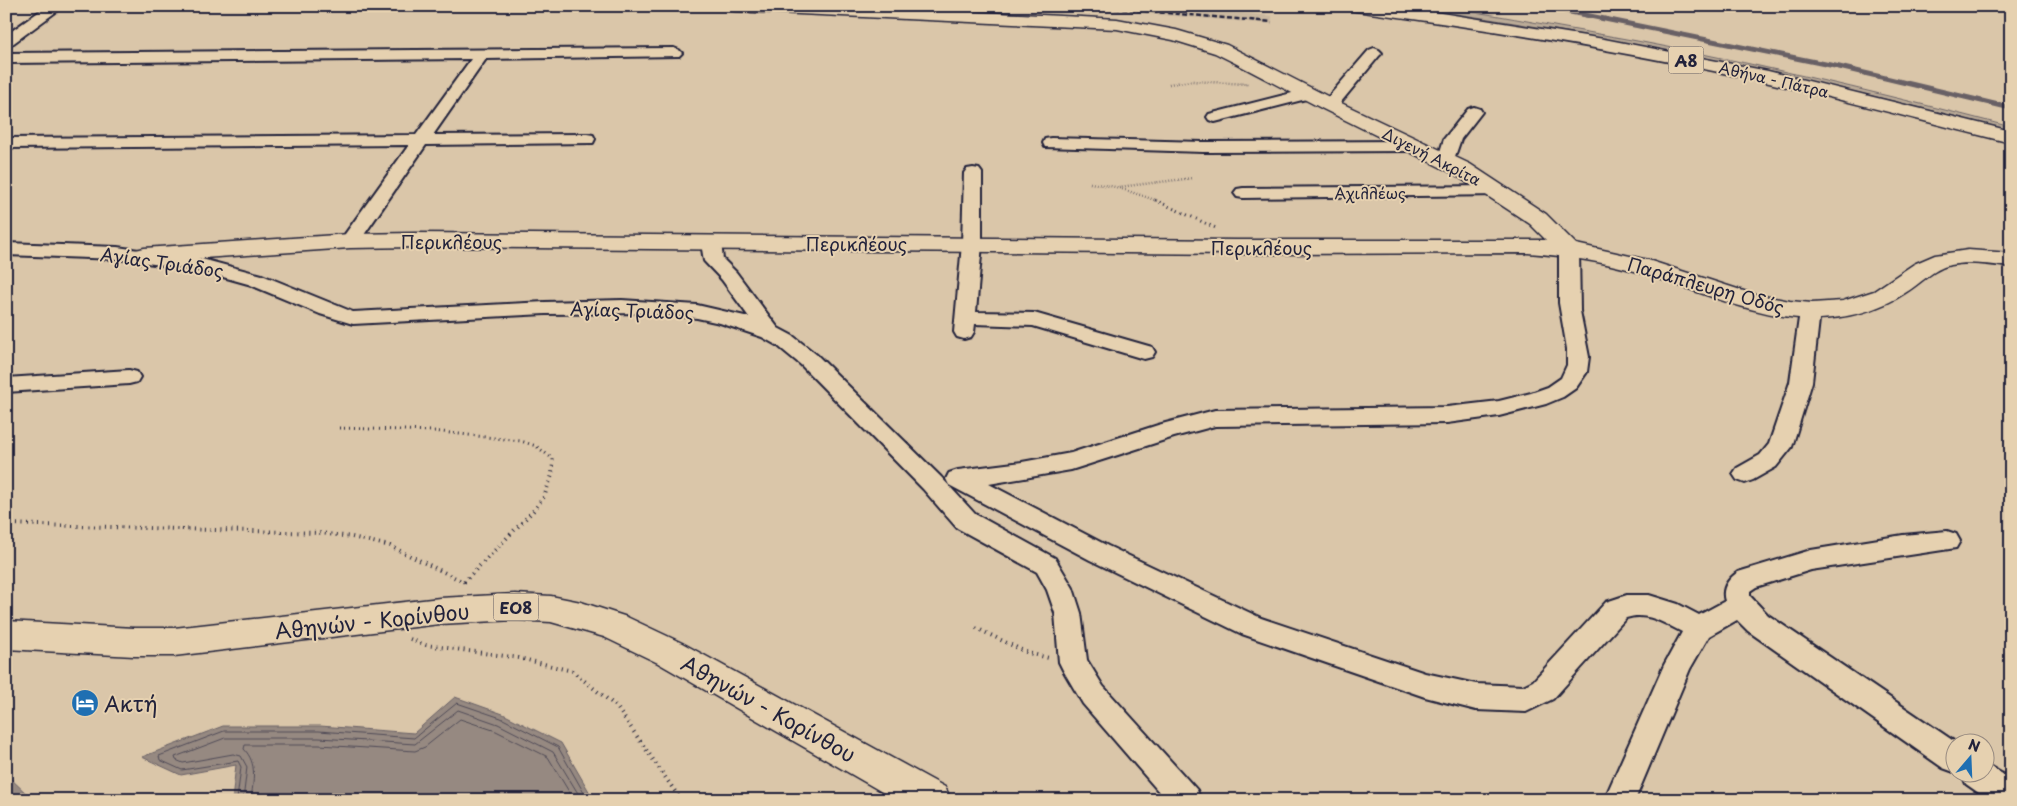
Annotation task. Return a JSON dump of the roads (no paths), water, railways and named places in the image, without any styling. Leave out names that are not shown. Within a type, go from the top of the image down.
[{"type":"main road","points":[[735,6],[1072,21],[1137,27],[1176,35],[1220,49],[1308,94]]},
{"type":"main road","name":"Αθήνα - Πάτρα","points":[[1356,6],[1517,29],[1682,59],[1850,96],[2011,137]]},
{"type":"main road","name":"Αθήνα - Πάτρα","points":[[1466,6],[1694,46],[1865,84],[2011,120]]},
{"type":"main road","name":"Διγενή Ακρίτα","points":[[1308,94],[1446,161],[1497,191],[1538,219],[1569,250]]},
{"type":"main road","name":"Περικλέους","points":[[144,256],[350,241],[1237,247],[1528,246],[1569,250]]},
{"type":"main road","name":"Παράπλευρη Οδός","points":[[1569,250],[1641,265],[1753,301],[1810,311],[1826,311],[1868,302],[1891,292],[1929,265],[1944,259],[2011,260]]},
{"type":"main road","name":"Αθηνών - Κορίνθου","points":[[6,635],[134,642],[174,642],[469,595],[515,607],[551,609],[615,627],[670,653],[932,800]]},
{"type":"street","points":[[6,42],[57,6]]},
{"type":"street","points":[[6,58],[674,53]]},
{"type":"street","points":[[1330,105],[1374,53]]},
{"type":"street","points":[[350,241],[481,54]]},
{"type":"street","points":[[1215,117],[1308,94]]},
{"type":"street","points":[[1446,161],[1448,146],[1452,138],[1474,112]]},
{"type":"street","points":[[6,143],[587,139]]},
{"type":"street","points":[[1051,143],[1203,147],[1412,146]]},
{"type":"street","points":[[973,173],[972,244],[964,325],[1008,318],[1034,320],[1144,352]]},
{"type":"street","name":"Αχιλλέως","points":[[1243,193],[1497,191]]},
{"type":"street","points":[[711,242],[714,261],[729,276],[770,332]]},
{"type":"street","name":"Αγίας Τριάδος","points":[[6,249],[144,256],[226,270],[353,318],[532,308],[662,307],[701,311],[733,319],[770,332],[790,344],[809,360],[932,483],[959,514],[973,526],[1046,565],[1060,588],[1068,613],[1072,662],[1092,696],[1186,800]]},
{"type":"street","points":[[6,268],[26,250]]},
{"type":"street","points":[[932,483],[1054,465],[1086,457],[1190,423],[1215,418],[1446,414],[1481,410],[1540,399],[1560,391],[1570,382],[1576,371],[1578,354],[1570,312],[1569,250]]},
{"type":"street","points":[[1745,474],[1768,461],[1780,447],[1801,382],[1810,311]]},
{"type":"street","points":[[6,385],[128,376]]},
{"type":"street","points":[[960,479],[1099,553],[1252,626],[1425,685],[1476,697],[1526,700],[1543,690],[1616,610],[1628,605],[1655,606],[1699,628]]},
{"type":"street","points":[[1944,751],[1758,622],[1740,605],[1736,589],[1740,583],[1747,580],[1811,560],[1903,545],[1947,541]]},
{"type":"street","points":[[1619,800],[1678,664],[1699,628],[1740,605]]},
{"type":"street","points":[[1991,784],[2010,798]]},
{"type":"water","points":[[455,697],[503,714],[561,743],[594,800],[232,800],[236,765],[181,775],[142,757],[223,726],[320,726],[414,733]]},
{"type":"water","points":[[6,774],[33,800],[6,800]]},
{"type":"waterway","points":[[1541,6],[1835,66],[2011,108]]},
{"type":"railway","points":[[1085,6],[1272,22]]},
{"type":"place","name":"Ακτή","points":[[85,703]]}]
